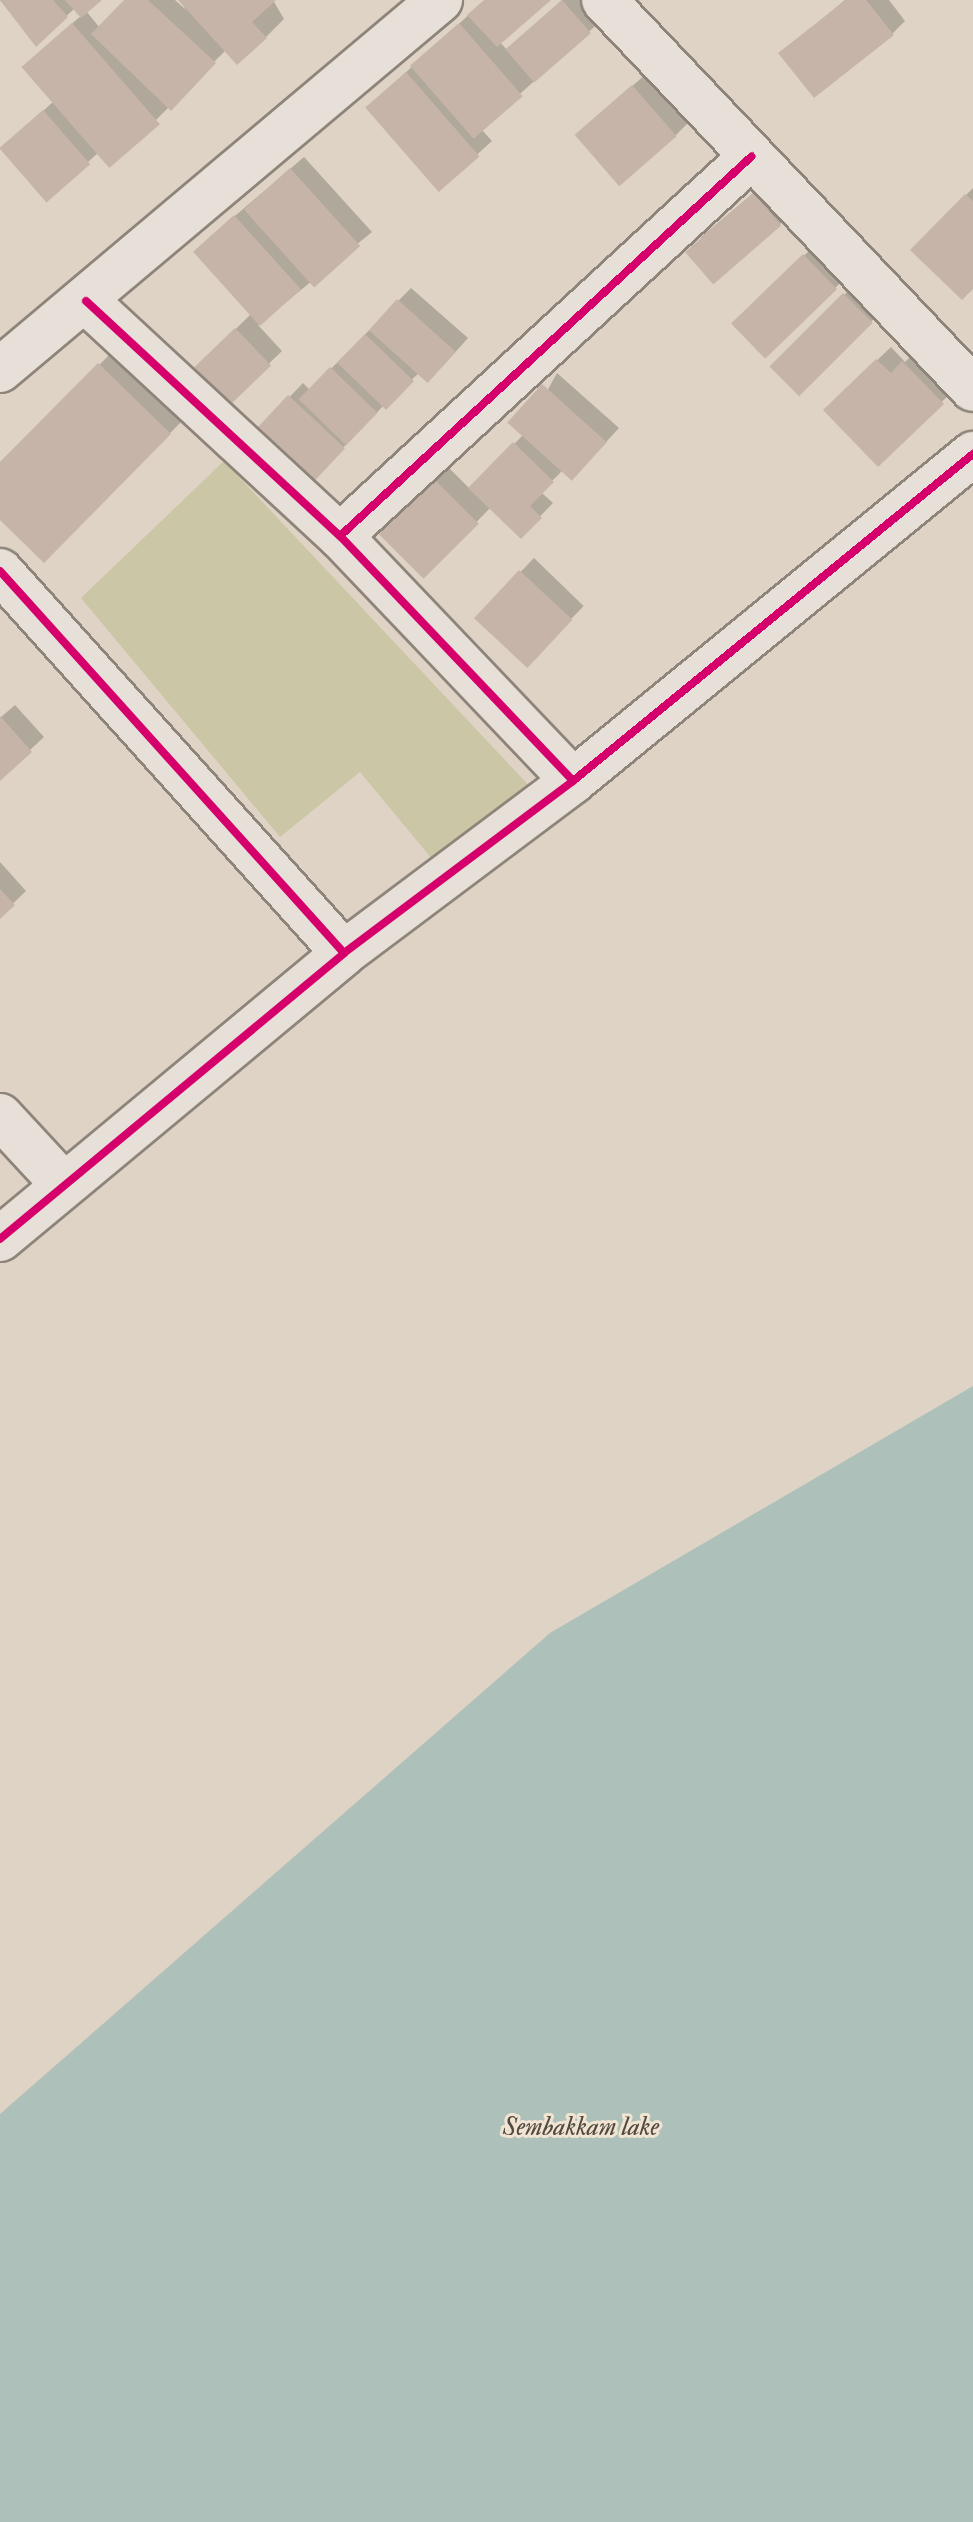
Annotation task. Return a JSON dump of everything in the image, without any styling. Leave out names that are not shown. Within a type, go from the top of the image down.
[{"type":"street","points":[[0,370],[86,301],[440,0]]},
{"type":"street","points":[[604,0],[973,389]]},
{"type":"street","points":[[340,536],[752,156]]},
{"type":"street","points":[[86,301],[340,536],[573,781]]},
{"type":"street","points":[[0,1239],[344,953],[573,781],[973,454]]},
{"type":"street","points":[[0,571],[344,953]]},
{"type":"street","points":[[0,1116],[64,1185]]},
{"type":"shaded area","points":[[224,461],[535,792],[437,865],[360,772],[280,837],[81,598]]},
{"type":"water","name":"Sembakkam lake","points":[[973,1386],[973,2522],[0,2522],[0,2114],[550,1633]]},
{"type":"building","points":[[0,0],[53,0],[68,17],[36,47]]},
{"type":"building","points":[[65,0],[102,0],[81,18]]},
{"type":"building","points":[[124,0],[148,0],[216,63],[171,111],[91,34]]},
{"type":"building","points":[[178,0],[276,0],[252,22],[267,38],[237,65]]},
{"type":"building","points":[[484,0],[551,0],[497,47],[467,15]]},
{"type":"building","points":[[562,0],[591,33],[534,82],[505,49]]},
{"type":"building","points":[[846,0],[866,0],[894,35],[814,98],[778,53]]},
{"type":"building","points":[[72,23],[160,124],[109,168],[21,67]]},
{"type":"building","points":[[459,23],[523,96],[474,139],[410,66]]},
{"type":"building","points":[[406,72],[479,157],[439,192],[365,107]]},
{"type":"building","points":[[632,85],[677,136],[619,186],[575,135]]},
{"type":"building","points":[[43,110],[90,164],[46,202],[0,149]]},
{"type":"building","points":[[290,168],[360,246],[314,288],[244,209]]},
{"type":"building","points":[[753,193],[781,225],[713,284],[685,252]]},
{"type":"building","points":[[965,194],[973,201],[973,289],[962,300],[910,250]]},
{"type":"building","points":[[234,215],[301,289],[260,326],[193,252]]},
{"type":"building","points":[[803,254],[837,289],[765,359],[731,323]]},
{"type":"building","points":[[843,293],[873,323],[799,396],[769,367]]},
{"type":"building","points":[[397,299],[456,352],[428,383],[369,330]]},
{"type":"building","points":[[235,328],[271,365],[224,411],[188,374]]},
{"type":"building","points":[[365,334],[414,381],[386,410],[337,363]]},
{"type":"building","points":[[876,359],[891,373],[902,361],[944,404],[878,467],[823,410]]},
{"type":"building","points":[[98,363],[171,434],[44,563],[0,520],[0,462]]},
{"type":"building","points":[[330,367],[377,413],[346,445],[299,399]]},
{"type":"building","points":[[542,384],[607,442],[572,481],[507,423]]},
{"type":"building","points":[[288,395],[345,448],[312,483],[255,430]]},
{"type":"building","points":[[513,442],[554,482],[530,506],[542,518],[521,539],[468,488]]},
{"type":"building","points":[[420,465],[479,524],[424,579],[365,520]]},
{"type":"building","points":[[519,570],[572,620],[527,668],[474,618]]},
{"type":"building","points":[[0,716],[32,752],[0,781]]},
{"type":"building","points":[[0,889],[15,905],[0,919]]},
{"type":"cycle path","points":[[340,536],[752,156]]},
{"type":"cycle path","points":[[86,301],[340,536],[573,781]]},
{"type":"cycle path","points":[[0,1239],[344,953],[573,781],[973,454]]},
{"type":"cycle path","points":[[0,571],[344,953]]}]
